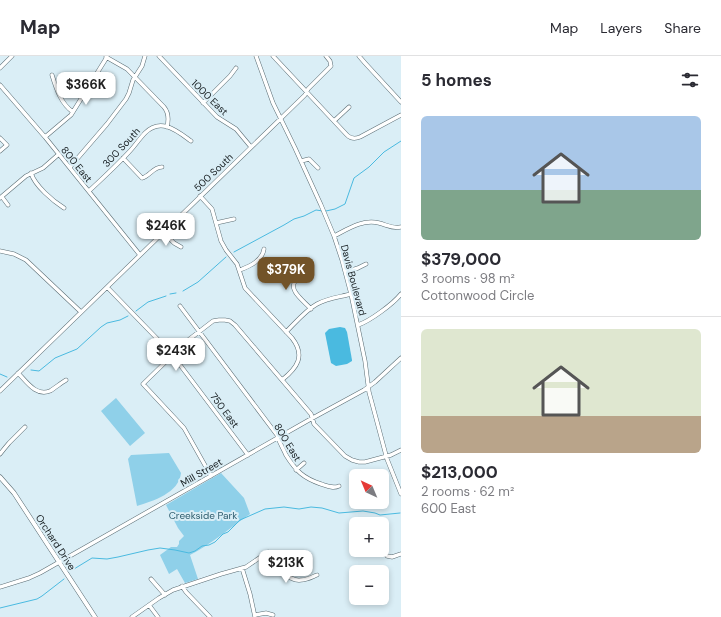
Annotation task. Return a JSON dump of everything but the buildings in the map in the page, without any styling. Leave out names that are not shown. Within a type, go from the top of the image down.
[{"type":"main road","name":"Orchard Drive","points":[[0,477],[14,493],[95,617]]},
{"type":"street","points":[[0,68],[12,56]]},
{"type":"street","points":[[70,167],[126,99],[135,77],[142,66],[145,56]]},
{"type":"street","name":"1000 East","points":[[159,56],[219,118],[236,129],[251,148]]},
{"type":"street","name":"Davis Boulevard","points":[[256,56],[273,103],[301,161],[334,236],[346,272],[366,366],[368,388],[386,456],[401,494]]},
{"type":"street","points":[[273,56],[351,138],[356,138],[401,115]]},
{"type":"street","name":"500 South","points":[[0,391],[305,95],[308,89],[329,68],[331,63],[326,56]]},
{"type":"street","points":[[359,56],[401,102]]},
{"type":"street","points":[[45,137],[73,112],[106,57],[124,66],[165,108],[168,116],[167,127],[175,130],[191,141]]},
{"type":"street","points":[[203,102],[230,76],[236,68]]},
{"type":"street","points":[[52,75],[61,98],[67,107],[73,112]]},
{"type":"street","name":"800 East","points":[[0,85],[70,167],[140,255]]},
{"type":"street","points":[[334,121],[349,107]]},
{"type":"street","name":"300 South","points":[[89,191],[134,147],[142,135],[148,130],[156,127],[167,127]]},
{"type":"street","points":[[0,138],[7,145],[0,151]]},
{"type":"street","points":[[8,205],[1,198],[26,176],[43,168],[59,154]]},
{"type":"street","points":[[123,158],[142,178],[156,168],[162,167]]},
{"type":"street","points":[[301,161],[309,159],[318,168]]},
{"type":"street","points":[[31,173],[49,197],[64,208]]},
{"type":"street","points":[[200,196],[212,210],[223,245],[237,264],[240,270],[242,283],[246,290],[294,340],[297,346],[298,358],[294,370],[282,380]]},
{"type":"street","points":[[216,223],[234,218]]},
{"type":"street","points":[[334,236],[356,225],[366,222],[376,222],[393,228],[401,228]]},
{"type":"street","points":[[163,232],[173,242],[181,247]]},
{"type":"street","points":[[240,270],[253,264],[262,255],[264,249]]},
{"type":"street","points":[[0,251],[14,254],[26,260],[81,312]]},
{"type":"street","points":[[346,272],[366,264]]},
{"type":"street","points":[[305,267],[303,273],[294,284],[294,289],[310,308]]},
{"type":"street","name":"750 East","points":[[107,287],[173,355],[248,455]]},
{"type":"street","points":[[286,332],[310,308],[326,300],[351,294]]},
{"type":"street","points":[[358,325],[396,300],[401,294]]},
{"type":"street","name":"800 East","points":[[180,306],[277,435],[291,464],[296,470],[305,478],[313,482],[334,488],[339,486]]},
{"type":"street","points":[[211,476],[184,428],[143,384],[186,342],[211,323],[222,319],[235,325],[311,414],[314,424],[349,459],[362,462],[386,456],[401,450]]},
{"type":"street","name":"Mill Street","points":[[0,586],[35,576],[368,388],[401,358]]},
{"type":"street","points":[[18,373],[34,389],[42,392],[51,390],[66,380]]},
{"type":"street","points":[[0,454],[9,442],[25,427]]},
{"type":"street","name":"800 East","points":[[296,470],[304,463]]},
{"type":"street","points":[[132,617],[165,595],[182,586],[242,568],[268,552],[283,571],[293,579],[301,580],[317,575]]},
{"type":"street","points":[[389,556],[401,554]]},
{"type":"street","points":[[242,568],[255,616],[266,613],[273,615]]},
{"type":"street","points":[[151,579],[165,595]]},
{"type":"street","points":[[182,586],[210,617]]},
{"type":"street","points":[[149,605],[158,617]]},
{"type":"green space","points":[[116,398],[145,433],[130,446],[101,411]]},
{"type":"green space","points":[[169,453],[181,473],[176,486],[157,499],[137,506],[128,459],[131,455]]},
{"type":"green space","name":"Creekside Park","points":[[221,473],[244,498],[250,514],[213,541],[190,555],[198,579],[185,583],[177,569],[169,574],[160,555],[171,547],[177,547],[179,541],[184,536],[166,505]]},
{"type":"shaded area","points":[[340,327],[345,328],[347,332],[352,361],[347,364],[336,366],[331,363],[325,333],[329,329]]},
{"type":"waterway","points":[[326,211],[335,209],[345,204],[354,178],[369,167],[384,152],[401,141]]},
{"type":"waterway","points":[[234,252],[294,219],[316,210],[323,211]]},
{"type":"waterway","points":[[183,291],[198,282],[226,257]]},
{"type":"waterway","points":[[170,294],[176,293]]},
{"type":"waterway","points":[[136,311],[148,302],[166,296]]},
{"type":"waterway","points":[[31,370],[39,371],[55,358],[77,349],[107,323],[120,320],[128,316]]},
{"type":"waterway","points":[[0,374],[7,377]]},
{"type":"waterway","points":[[74,569],[92,558],[107,559],[160,548],[189,553],[202,546],[215,542],[240,520],[265,509],[284,507],[299,509],[311,507],[322,508],[339,513],[363,511],[380,515],[400,513]]},
{"type":"waterway","points":[[0,608],[37,599],[64,579]]}]
